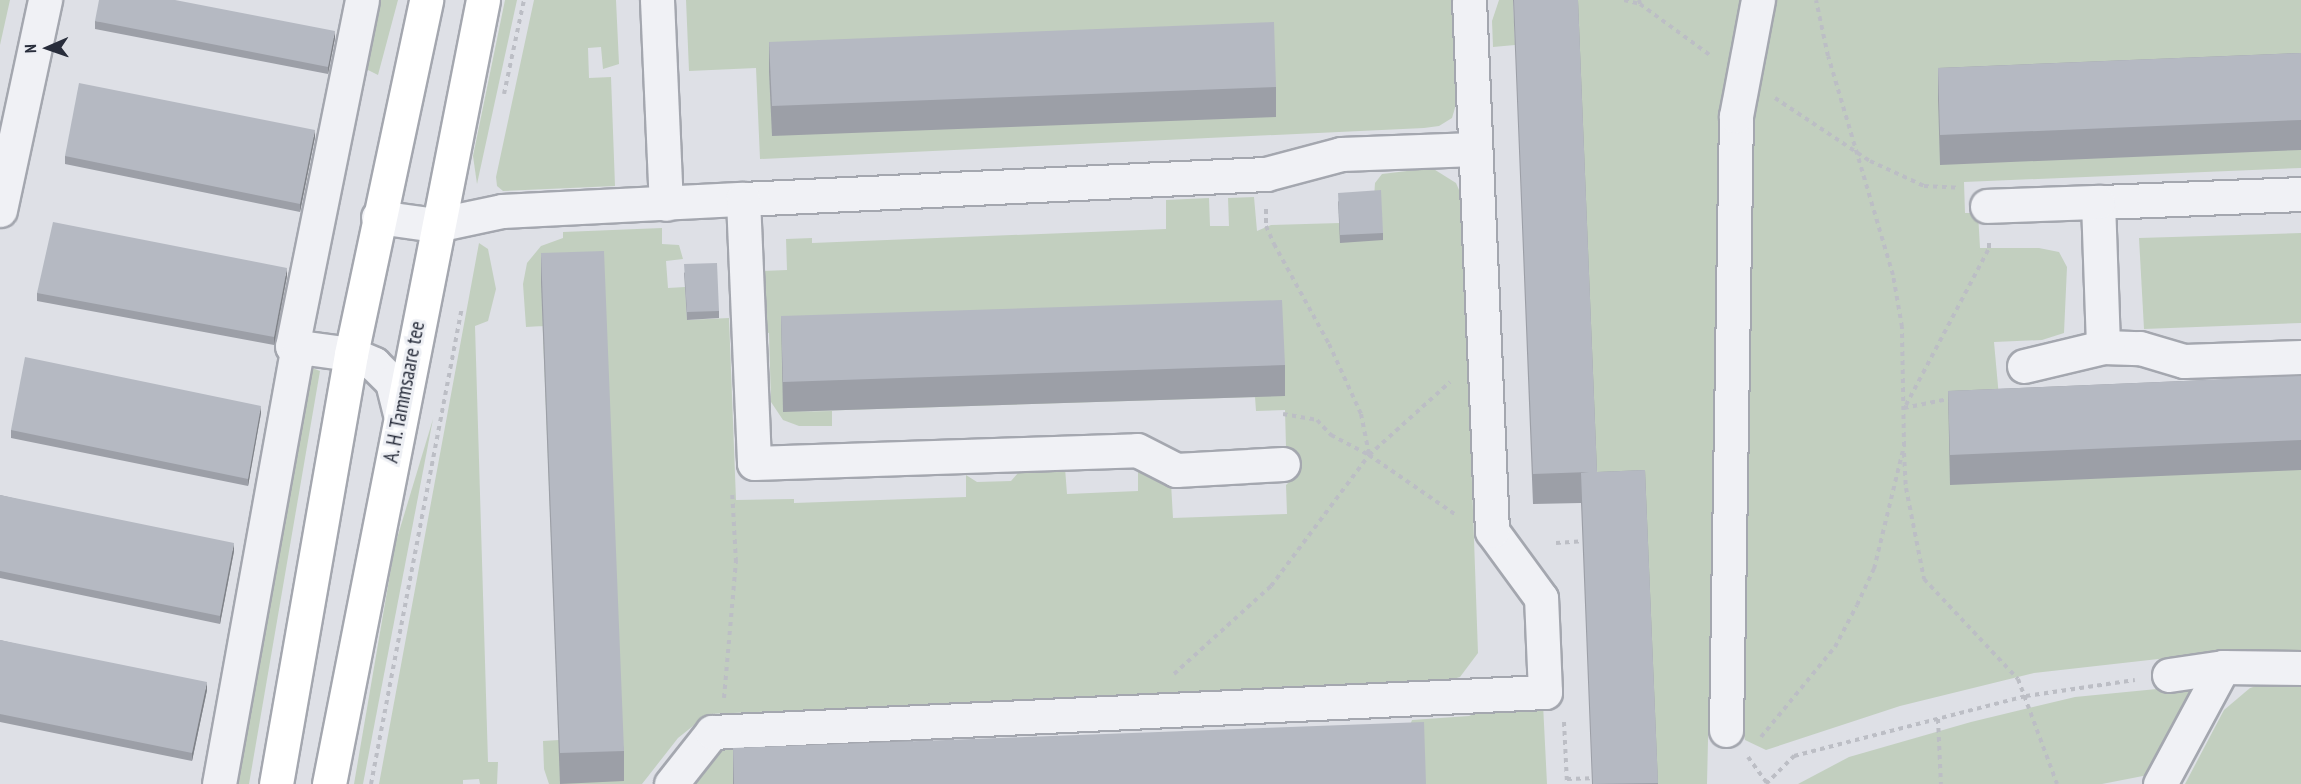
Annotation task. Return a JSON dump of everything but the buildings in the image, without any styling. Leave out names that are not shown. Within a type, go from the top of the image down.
[{"type":"main road","points":[[276,784],[351,354],[378,217],[426,0]]},
{"type":"main road","name":"A. H. Tammsaare tee","points":[[329,784],[436,225],[483,0]]},
{"type":"street","points":[[0,210],[45,0]]},
{"type":"street","points":[[362,0],[292,346],[351,354],[374,364],[392,382],[400,414]]},
{"type":"street","points":[[657,0],[666,204]]},
{"type":"street","points":[[671,784],[712,732],[1545,692],[1541,598],[1492,531],[1469,0]]},
{"type":"street","points":[[1736,742],[1736,127],[1741,76],[1758,0]]},
{"type":"street","points":[[378,217],[436,225],[502,211],[1266,174],[1341,154],[1474,149]]},
{"type":"street","points":[[1987,206],[2301,194]]},
{"type":"street","points":[[743,199],[754,464],[1137,450],[1176,470],[1283,464]]},
{"type":"street","points":[[2098,202],[2103,347]]},
{"type":"street","points":[[2024,366],[2103,347],[2140,348],[2184,361],[2301,357]]},
{"type":"street","points":[[219,784],[296,357],[305,348]]},
{"type":"street","points":[[2160,784],[2223,667]]},
{"type":"street","points":[[2169,675],[2223,667],[2301,668]]},
{"type":"path","points":[[1624,0],[1639,2],[1741,76],[1855,151],[1924,186],[1986,187],[1989,248],[1904,408]]},
{"type":"path","points":[[1816,0],[1855,151],[1893,275],[1902,327],[1906,488],[1924,579],[2018,679],[2057,784]]},
{"type":"path","points":[[1266,174],[1266,226],[1346,379],[1361,414],[1369,454]]},
{"type":"path","points":[[371,784],[460,315]]},
{"type":"path","points":[[1143,711],[1143,694],[1184,666],[1271,586],[1369,454],[1468,364],[1483,364]]},
{"type":"path","points":[[1904,408],[1962,397]]},
{"type":"path","points":[[1283,414],[1317,420],[1344,444],[1369,454],[1422,494],[1474,526],[1492,531]]},
{"type":"path","points":[[1736,742],[1835,646],[1874,569],[1904,446]]},
{"type":"path","points":[[712,732],[723,711],[736,562],[731,477],[754,464]]},
{"type":"path","points":[[1556,543],[1582,541]]},
{"type":"path","points":[[1766,784],[1794,756],[2025,696],[2169,675]]},
{"type":"path","points":[[1545,692],[1563,692],[1567,782],[1592,778]]},
{"type":"path","points":[[1938,718],[1941,784]]},
{"type":"green space","points":[[0,0],[10,0],[0,45]]},
{"type":"green space","points":[[380,0],[398,0],[378,75],[364,68]]},
{"type":"green space","points":[[505,0],[517,0],[477,184],[473,156]]},
{"type":"green space","points":[[534,0],[616,0],[619,64],[603,69],[601,47],[588,48],[589,78],[611,77],[615,186],[503,191],[497,186],[496,177]]},
{"type":"green space","points":[[686,0],[1454,0],[1457,101],[1452,118],[1439,126],[1424,128],[760,159],[756,68],[689,71]]},
{"type":"green space","points":[[1499,0],[1513,0],[1515,45],[1493,47],[1492,21]]},
{"type":"green space","points":[[1577,0],[1743,0],[1730,50],[1721,178],[1707,784],[1657,784],[1597,502]]},
{"type":"green space","points":[[1774,0],[2301,0],[2301,168],[1964,182],[1965,213],[1978,213],[1980,248],[2039,248],[2059,252],[2067,267],[2064,333],[2042,340],[1994,342],[1999,397],[2301,385],[2301,653],[2185,656],[2034,673],[1900,706],[1766,750],[1745,740],[1742,727],[1743,523],[1750,109]]},
{"type":"green space","points":[[1432,168],[1456,183],[1462,197],[1478,653],[1460,677],[1436,684],[708,714],[678,738],[642,784],[549,784],[544,769],[543,741],[559,740],[543,326],[526,327],[523,284],[527,263],[541,246],[563,238],[563,232],[662,228],[662,244],[679,245],[683,259],[666,261],[668,288],[685,287],[687,320],[729,318],[736,500],[794,499],[794,503],[966,497],[966,475],[977,482],[1011,481],[1024,466],[1065,468],[1067,494],[1138,491],[1138,468],[1171,483],[1173,518],[1287,514],[1286,485],[1292,479],[1293,453],[1286,447],[1285,410],[1256,411],[1255,397],[1284,396],[783,412],[832,411],[832,426],[799,426],[783,420],[771,402],[769,333],[762,332],[759,271],[787,270],[786,239],[812,238],[812,243],[1166,229],[1166,200],[1209,198],[1210,226],[1229,226],[1228,198],[1254,197],[1257,231],[1271,225],[1340,223],[1374,198],[1375,183],[1382,174]]},
{"type":"green space","points":[[2301,233],[2301,323],[2144,329],[2139,238]]},
{"type":"green space","points":[[479,243],[488,249],[496,289],[488,321],[475,326],[488,762],[498,762],[497,784],[480,784],[479,779],[463,780],[463,784],[379,784]]},
{"type":"green space","points":[[312,368],[320,371],[249,784],[232,784],[305,372]]},
{"type":"green space","points":[[433,419],[363,784],[354,784],[395,545]]},
{"type":"green space","points":[[2277,679],[2301,681],[2301,784],[2185,784],[2224,710],[2250,688]]},
{"type":"green space","points":[[2208,684],[2148,775],[2102,784],[1798,784],[1849,757],[1971,722],[2075,697]]},
{"type":"green space","points":[[1543,704],[1547,784],[1425,784],[1398,756],[1412,720],[1469,716],[1488,707]]},
{"type":"green space","points":[[726,747],[745,747],[756,773],[733,784],[693,784],[712,758]]}]
